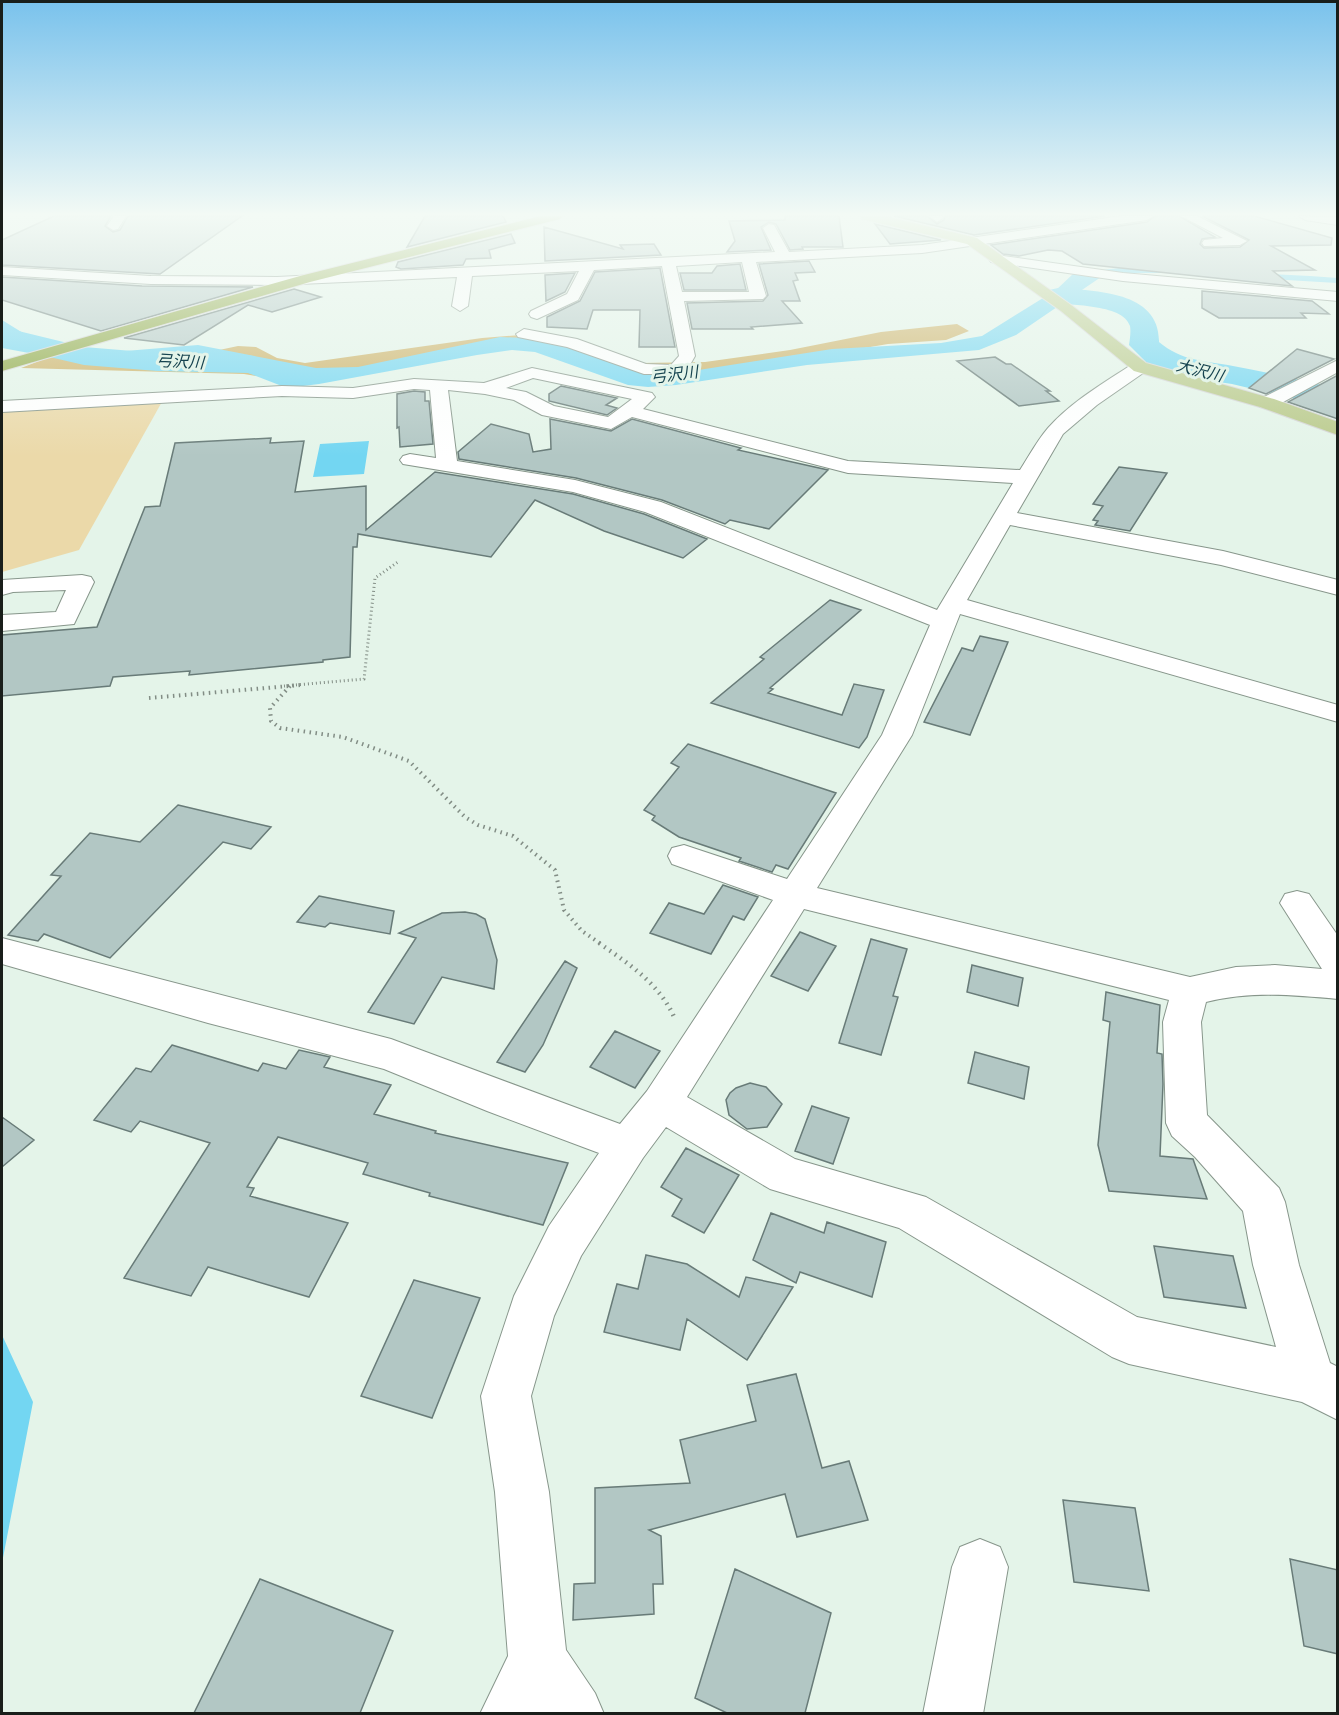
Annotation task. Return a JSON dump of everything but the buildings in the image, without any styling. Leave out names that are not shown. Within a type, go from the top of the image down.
[{"type":"highway","points":[[8,354],[221,296]]},
{"type":"highway","points":[[2,366],[246,296]]},
{"type":"main road","points":[[1049,296],[1140,368],[1282,395],[1338,429]]},
{"type":"street","points":[[460,306],[461,296]]},
{"type":"street","points":[[537,314],[573,296]]},
{"type":"street","points":[[524,334],[571,343],[644,369],[674,370],[681,366],[687,356],[675,297],[755,296]]},
{"type":"street","points":[[1282,395],[1338,365]]},
{"type":"street","points":[[574,1713],[538,1660],[522,1492],[506,1396],[531,1313],[565,1241],[628,1145],[661,1103],[897,735],[948,613],[1047,442],[1065,420],[1140,368]]},
{"type":"street","points":[[2,406],[282,391],[353,393],[414,384],[483,389],[520,396],[549,411],[611,423],[646,396],[532,373],[483,389]]},
{"type":"street","points":[[438,385],[447,464]]},
{"type":"street","points":[[629,411],[848,467],[1025,477]]},
{"type":"street","points":[[410,460],[447,464],[575,486],[653,507],[948,613],[1338,714]]},
{"type":"street","points":[[1004,517],[1223,558],[1338,588]]},
{"type":"street","points":[[2,588],[9,585],[82,582],[65,619],[2,623]]},
{"type":"street","points":[[684,856],[793,894],[1190,991],[1236,981],[1275,979],[1338,985]]},
{"type":"street","points":[[1297,903],[1338,965]]},
{"type":"street","points":[[2,951],[208,1008],[392,1054],[501,1099],[628,1145]]},
{"type":"street","points":[[1190,991],[1182,1022],[1187,1123],[1210,1144],[1263,1202],[1276,1265],[1324,1387]]},
{"type":"street","points":[[661,1103],[785,1175],[910,1211],[1129,1340],[1324,1387]]},
{"type":"street","points":[[953,1713],[980,1567]]},
{"type":"street","points":[[510,1713],[538,1660]]},
{"type":"path","points":[[149,699],[364,679],[375,578],[398,562]]},
{"type":"path","points":[[290,686],[270,708],[271,721],[280,728],[343,737],[409,761],[465,817],[478,825],[513,836],[555,870],[564,910],[582,931],[640,972],[668,1003],[692,1052]]},
{"type":"shaded area","points":[[957,324],[969,331],[946,340],[888,344],[669,381],[543,349],[485,350],[300,383],[244,374],[21,368],[65,351],[205,353],[238,346],[256,347],[277,358],[305,363],[482,338],[545,333],[584,342],[641,363],[705,362],[790,350],[881,332]]},
{"type":"shaded area","points":[[163,400],[79,550],[2,572],[2,407]]},
{"type":"water","points":[[1046,296],[1073,296],[1016,335],[979,350],[807,365],[676,385],[648,387],[628,385],[535,352],[512,350],[287,388],[238,369],[201,363],[56,358],[2,348],[2,320],[36,341],[89,350],[125,351],[198,345],[316,368],[358,367],[500,337],[550,339],[610,359],[673,374],[832,349],[941,343],[982,336]]},
{"type":"water","points":[[369,441],[364,474],[313,477],[320,444]]},
{"type":"water","points":[[2,1335],[33,1402],[2,1563]]},
{"type":"waterway","name":"大沢川","points":[[1058,296],[1107,301],[1130,310],[1139,317],[1144,326],[1144,345],[1159,358],[1184,368],[1232,375],[1338,399]]},
{"type":"waterway","name":"弓沢川","points":[[2,336],[84,356],[157,362],[248,364],[280,372]]}]
